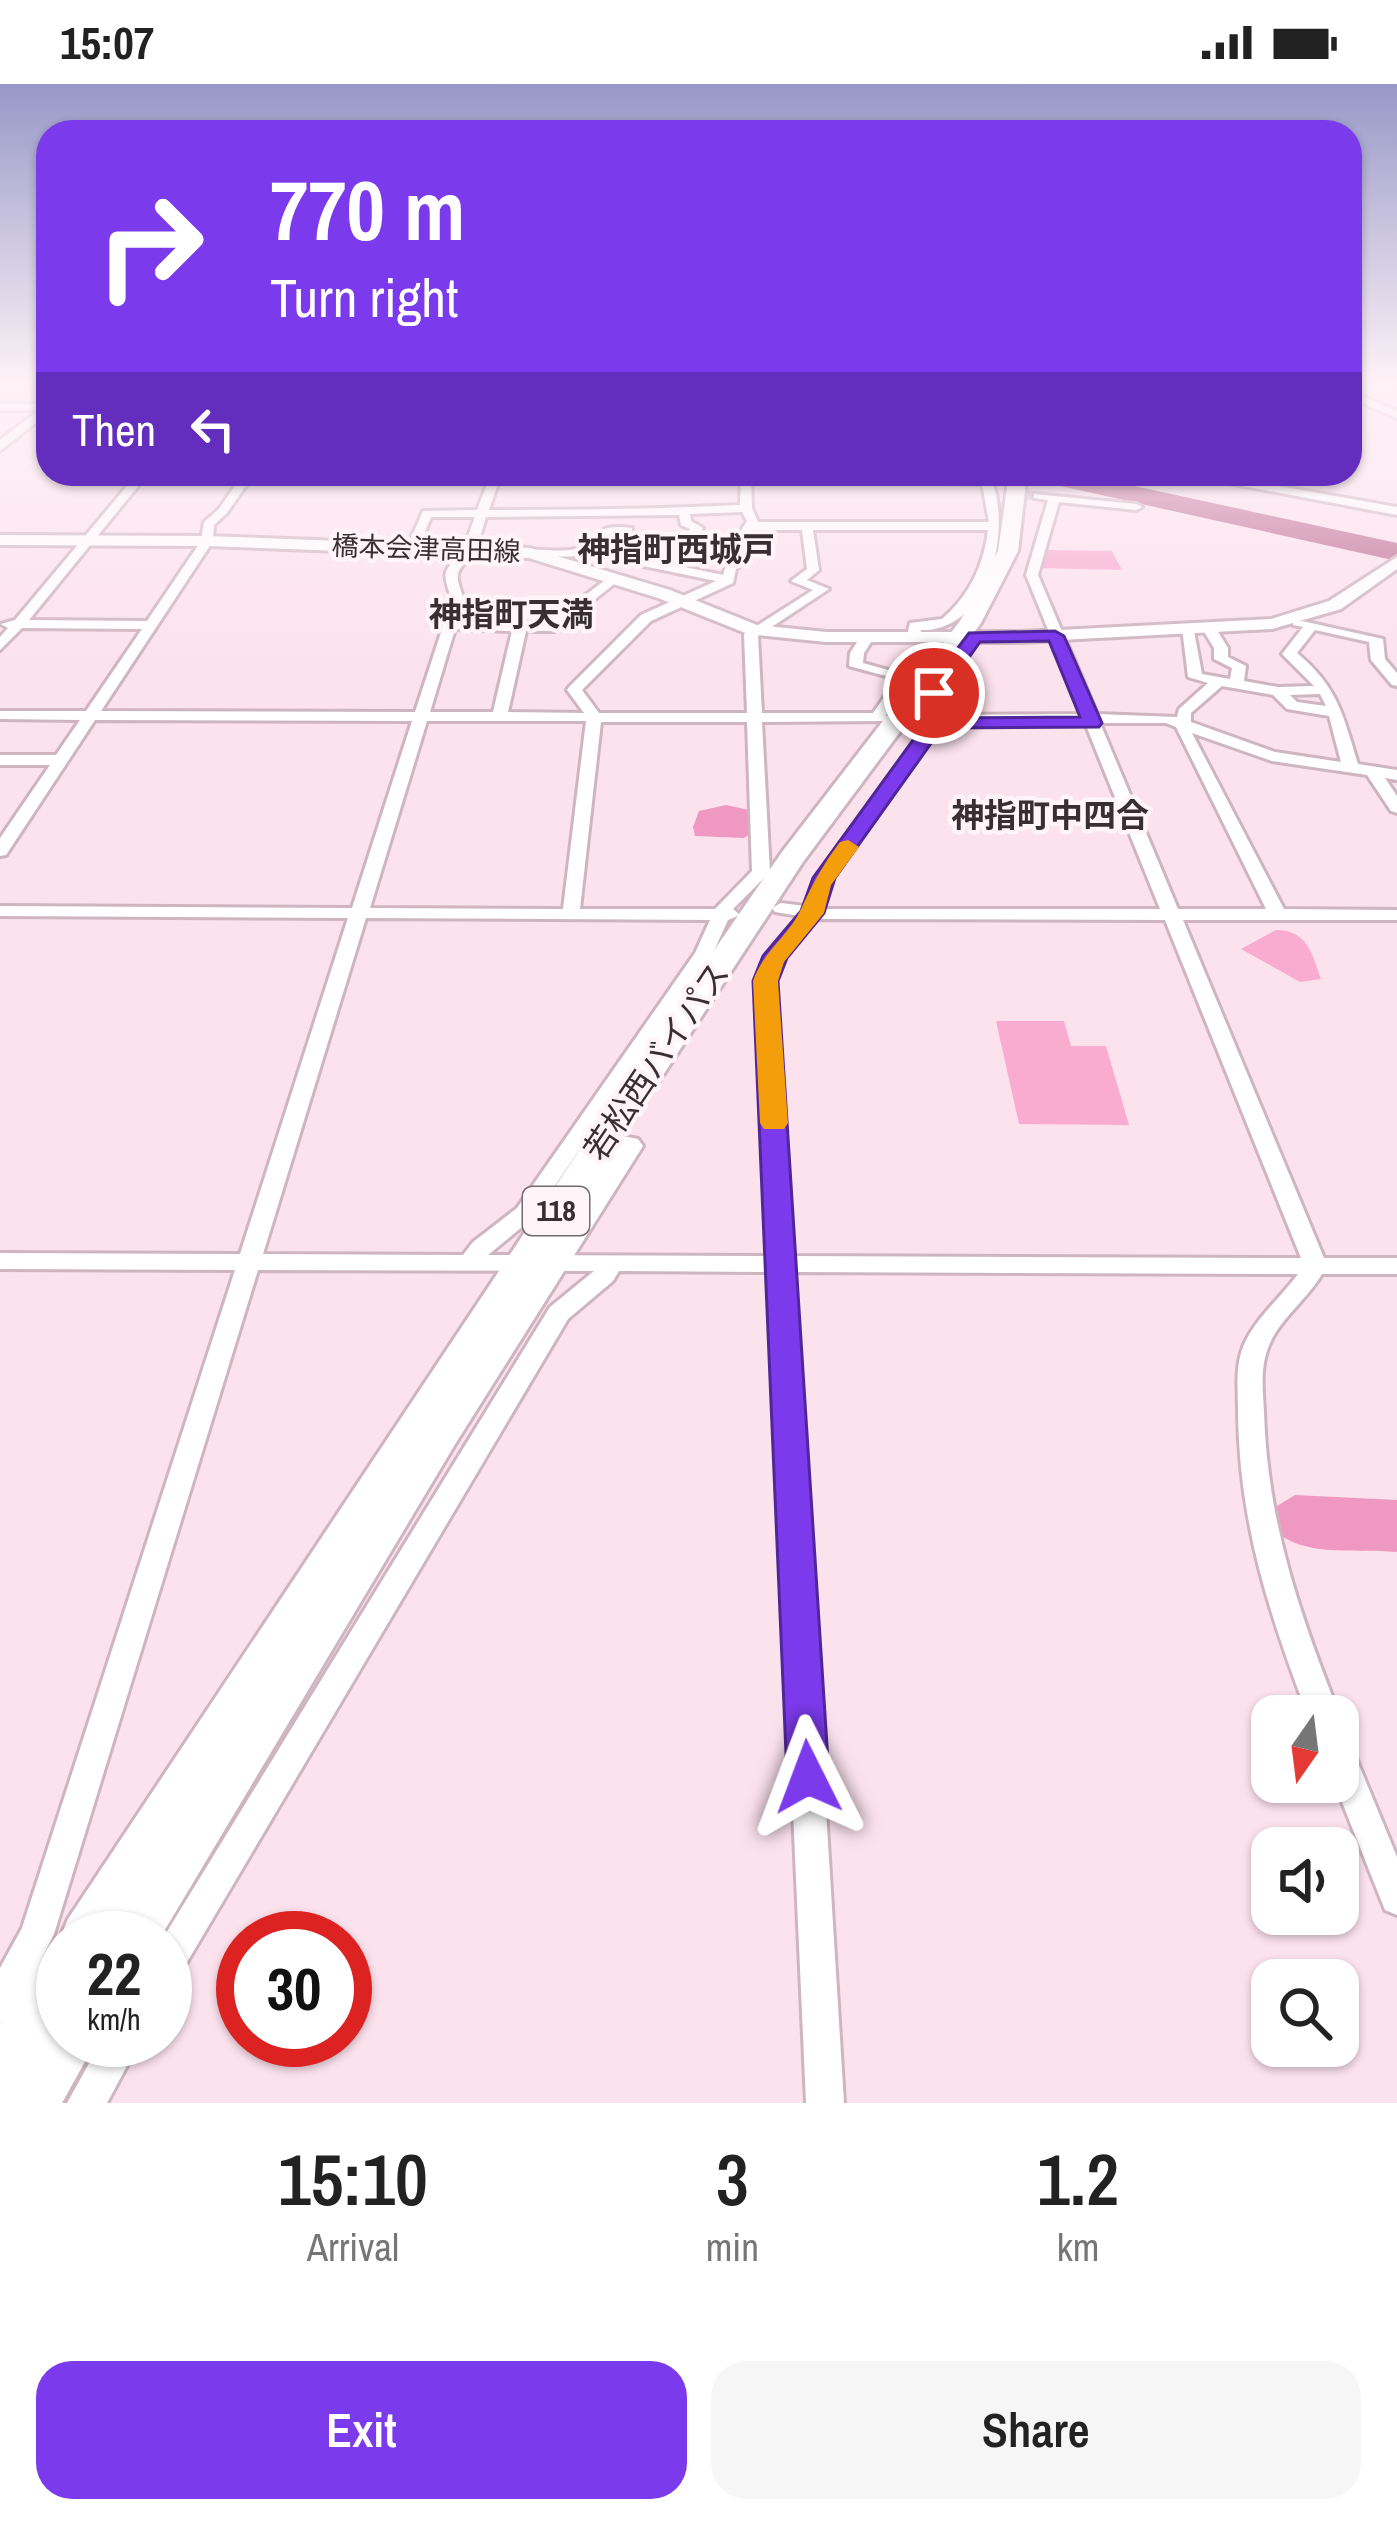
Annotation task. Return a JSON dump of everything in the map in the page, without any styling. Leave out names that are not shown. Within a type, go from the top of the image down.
[{"type":"highway","name":"若松西バイパス","points":[[106,1911],[766,913],[968,636],[1008,551],[1022,488]]},
{"type":"highway","name":"若松西バイパス","points":[[147,1911],[440,1435],[536,1264]]},
{"type":"highway","points":[[0,2075],[36,2018]]},
{"type":"highway","points":[[29,2103],[51,2067]]},
{"type":"main road","points":[[1253,486],[1397,512]]},
{"type":"main road","name":"橋本会津高田線","points":[[0,540],[207,541],[533,553],[682,601],[754,630],[795,636],[1055,636],[1301,624],[1394,564]]},
{"type":"street","points":[[0,646],[133,486]]},
{"type":"street","points":[[0,851],[207,541],[208,524],[239,486]]},
{"type":"street","points":[[0,2004],[37,1934],[458,599],[450,575],[467,550],[492,486]]},
{"type":"street","points":[[746,486],[752,526]]},
{"type":"street","points":[[1022,488],[1136,507]]},
{"type":"street","points":[[914,635],[915,626],[934,627],[951,620],[970,595],[991,554],[994,526],[1022,488]]},
{"type":"street","points":[[1022,488],[1031,574],[1315,1264]]},
{"type":"street","points":[[684,508],[685,523],[697,528],[690,538],[725,549]]},
{"type":"street","points":[[413,548],[427,513],[614,514],[746,508]]},
{"type":"street","points":[[752,526],[994,526]]},
{"type":"street","points":[[687,572],[741,541],[752,526]]},
{"type":"street","points":[[807,526],[813,570],[797,581],[823,589],[754,630],[763,867],[775,956],[766,981],[825,2103]]},
{"type":"street","points":[[582,551],[608,530],[628,531]]},
{"type":"street","points":[[729,580],[730,568],[745,556],[741,541]]},
{"type":"street","points":[[533,553],[582,551],[729,580]]},
{"type":"street","points":[[571,913],[594,716],[574,693],[580,680],[620,646],[632,628],[729,580]]},
{"type":"street","points":[[450,625],[554,627],[568,617],[570,608],[612,581]]},
{"type":"street","points":[[0,624],[151,625]]},
{"type":"street","points":[[1351,768],[1325,691],[1288,655],[1301,624],[1376,639],[1378,660],[1397,682]]},
{"type":"street","points":[[500,716],[520,627]]},
{"type":"street","points":[[1182,724],[1191,705],[1229,681],[1240,666],[1221,659],[1221,648],[1210,630]]},
{"type":"street","points":[[1187,631],[1192,675],[1277,691],[1325,691]]},
{"type":"street","points":[[868,636],[856,653],[856,666],[906,677],[907,718]]},
{"type":"street","points":[[1378,660],[1397,660]]},
{"type":"street","points":[[1277,691],[1288,705],[1335,712]]},
{"type":"street","points":[[0,715],[1168,718],[1272,756],[1397,775]]},
{"type":"street","points":[[1182,724],[1277,914]]},
{"type":"street","points":[[0,760],[61,760]]},
{"type":"street","points":[[1372,771],[1397,808]]},
{"type":"street","points":[[0,910],[1397,914]]},
{"type":"street","points":[[471,1261],[484,1244],[525,1214],[704,953],[766,913]]},
{"type":"street","points":[[0,1261],[1397,1266]]},
{"type":"street","points":[[192,1922],[559,1313],[605,1275],[612,1263]]},
{"type":"street","points":[[1315,1264],[1262,1332],[1252,1358],[1250,1463],[1256,1517],[1278,1599],[1316,1695]]},
{"type":"street","points":[[1359,1803],[1397,1899]]},
{"type":"street","points":[[86,2103],[107,2067]]},
{"type":"shaded area","points":[[1061,486],[1134,486],[1397,543],[1397,561]]},
{"type":"shaded area","points":[[1045,550],[1112,551],[1122,570],[1036,568]]},
{"type":"shaded area","points":[[726,805],[749,810],[753,832],[744,838],[695,836],[699,811]]},
{"type":"shaded area","points":[[1276,930],[1301,939],[1321,979],[1300,982],[1241,949]]},
{"type":"shaded area","points":[[996,1021],[1064,1021],[1071,1046],[1106,1046],[1129,1125],[1019,1124]]},
{"type":"shaded area","points":[[1295,1495],[1397,1500],[1397,1552],[1312,1548],[1283,1536],[1271,1526],[1277,1506]]},
{"type":"tunnel","points":[[1005,494],[1038,496]]},
{"type":"tunnel","points":[[883,718],[931,718]]},
{"type":"slow traffic","points":[[774,1123],[766,981],[772,961],[812,913],[820,885],[848,847]]},
{"type":"district","name":"神指町西城戸","points":[[676,549]]},
{"type":"district","name":"神指町天満","points":[[511,614]]},
{"type":"district","name":"神指町中四合","points":[[1050,815]]},
{"type":"route","points":[[808,1777],[766,981],[775,956],[812,913],[824,878],[936,722],[1093,723],[1055,636],[975,636],[934,693]]}]
